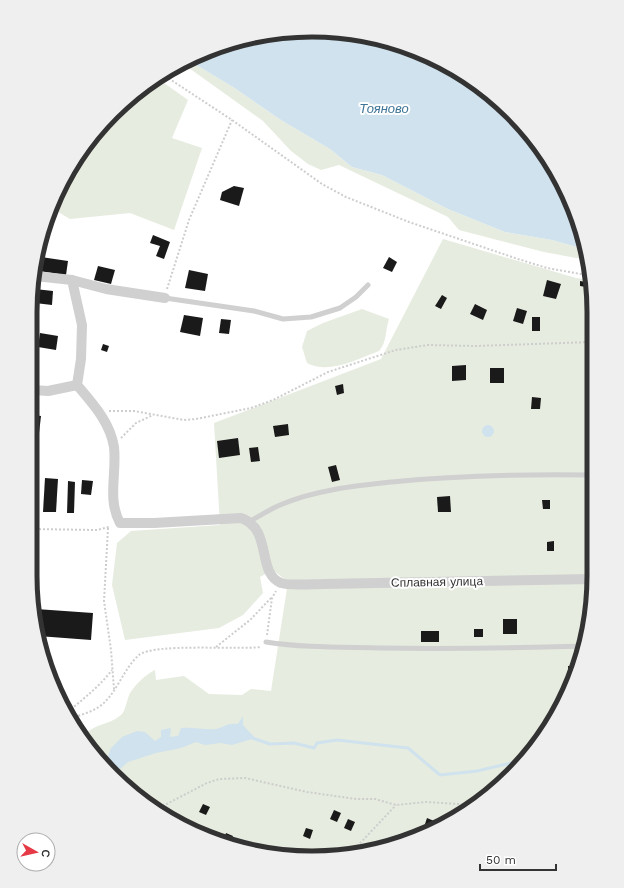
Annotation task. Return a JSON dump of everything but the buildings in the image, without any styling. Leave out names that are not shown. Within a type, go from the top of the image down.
[{"type":"street","points":[[39,276],[72,280],[106,289],[164,298]]},
{"type":"street","points":[[72,280],[82,325],[81,359],[77,384],[108,425],[114,448],[113,498],[115,513],[120,523],[154,523],[241,518],[250,521],[259,534],[267,567],[273,577],[281,583]]},
{"type":"street","points":[[37,390],[48,391],[77,384]]},
{"type":"street","name":"Сплавная улица","points":[[281,583],[332,584],[587,579]]},
{"type":"lane","points":[[164,298],[254,311],[283,319],[311,317],[340,308],[356,298],[368,285]]},
{"type":"lane","points":[[250,521],[286,503],[311,494],[358,485],[419,479],[502,474],[587,475]]},
{"type":"lane","points":[[266,642],[357,648],[453,649],[578,646]]},
{"type":"path","points":[[168,78],[232,120],[322,184],[369,207],[518,259],[548,268],[585,275]]},
{"type":"path","points":[[164,298],[189,220],[232,120]]},
{"type":"path","points":[[98,411],[134,411],[184,420],[196,419],[251,408],[273,400],[328,372],[396,350],[428,345],[476,346],[587,342]]},
{"type":"path","points":[[114,448],[136,424],[154,414]]},
{"type":"path","points":[[37,529],[96,530],[108,528],[120,523]]},
{"type":"path","points":[[108,528],[104,601],[113,669],[114,689]]},
{"type":"path","points":[[216,647],[250,620],[272,598],[281,583]]},
{"type":"path","points":[[76,717],[98,708],[140,654],[154,650],[216,647],[249,649],[262,647],[266,642],[272,598]]},
{"type":"path","points":[[71,709],[94,691],[113,669]]},
{"type":"path","points":[[162,807],[207,783],[219,779],[245,778],[307,792],[356,799],[375,799],[396,805],[426,802],[466,805]]},
{"type":"path","points":[[356,848],[396,805]]},
{"type":"shaded area","points":[[194,63],[233,87],[281,120],[330,149],[352,167],[382,175],[448,209],[505,232],[552,240],[580,248],[582,259],[544,252],[459,230],[448,217],[339,165],[321,170],[308,164],[291,151],[263,121],[187,67]]},
{"type":"shaded area","points":[[162,81],[188,100],[172,138],[202,148],[174,230],[130,213],[70,219],[57,211],[58,207],[65,190],[83,159],[105,131],[131,105]]},
{"type":"shaded area","points":[[443,239],[576,278],[585,279],[587,312],[587,576],[585,612],[578,647],[559,698],[541,729],[519,757],[493,783],[465,805],[450,814],[434,823],[383,842],[348,849],[312,851],[276,849],[241,842],[190,823],[159,805],[131,783],[105,757],[87,733],[95,727],[112,721],[122,714],[132,690],[144,677],[155,670],[156,680],[184,676],[209,694],[242,695],[251,689],[271,691],[288,582],[273,570],[260,577],[263,593],[243,615],[219,628],[125,640],[112,585],[117,543],[131,531],[220,525],[214,423],[381,359]]},
{"type":"shaded area","points":[[362,309],[389,319],[385,340],[379,351],[334,367],[316,366],[307,363],[302,347],[307,331],[323,323]]},
{"type":"water","name":"Тояново","points":[[312,37],[348,39],[366,42],[383,46],[434,65],[465,83],[493,105],[519,131],[541,159],[559,190],[580,248],[552,240],[505,232],[448,209],[382,175],[352,167],[330,149],[281,120],[233,87],[194,63],[241,46],[258,42],[276,39]]},
{"type":"water","points":[[486,425],[490,425],[494,431],[490,437],[486,437],[482,433],[482,429]]},
{"type":"water","points":[[243,716],[243,725],[255,738],[232,745],[220,743],[205,745],[196,742],[181,748],[156,753],[128,762],[120,769],[117,769],[107,759],[111,748],[122,737],[137,731],[145,732],[155,741],[161,737],[161,730],[171,728],[170,737],[178,736],[181,728],[216,729],[228,725],[238,724]]},
{"type":"waterway","points":[[252,738],[270,744],[294,743],[314,748],[317,743],[337,740],[408,748],[440,775],[477,771],[514,762]]}]
